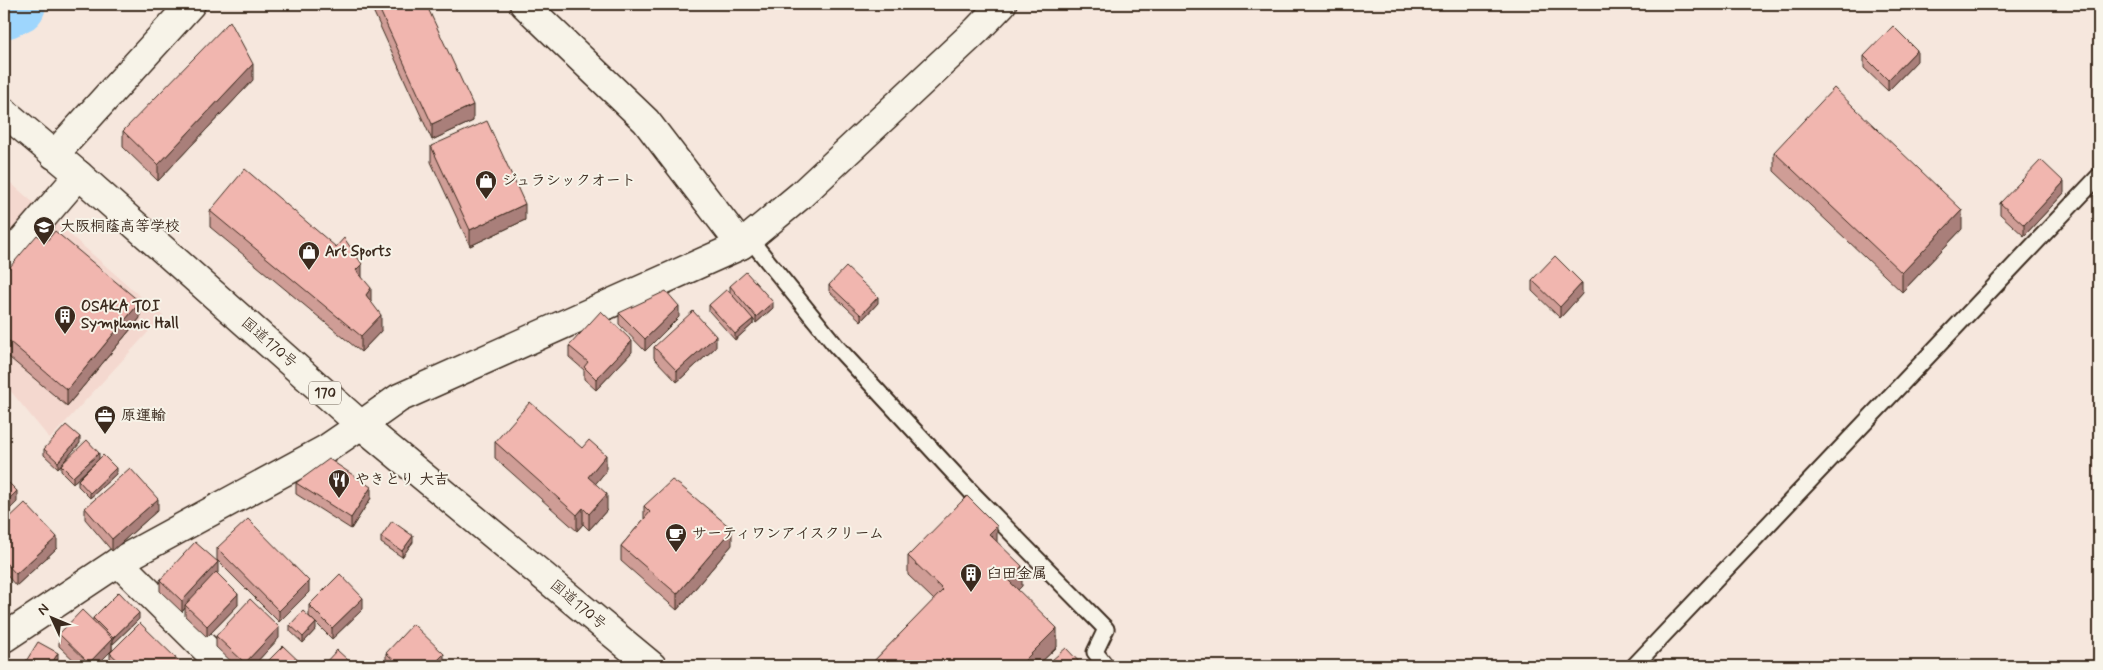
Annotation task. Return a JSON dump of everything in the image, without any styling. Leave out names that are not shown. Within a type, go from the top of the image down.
[{"type":"main road","points":[[54,155],[191,4]]},
{"type":"main road","points":[[524,4],[646,121],[745,241]]},
{"type":"main road","points":[[4,638],[118,562],[326,448],[399,398],[745,241],[801,195],[977,30],[1002,4]]},
{"type":"main road","name":"国道170号","points":[[4,112],[79,175],[361,425],[652,666]]},
{"type":"main road","points":[[4,262],[79,175]]},
{"type":"main road","points":[[118,562],[212,662]]},
{"type":"lane","points":[[1634,666],[2099,176]]},
{"type":"lane","points":[[745,241],[836,346],[975,496],[1106,629],[1095,652],[1106,666]]},
{"type":"shaded area","name":"大阪桐蔭高等学校","points":[[4,177],[163,316],[50,439],[4,383]]},
{"type":"building","points":[[377,4],[426,4],[473,105],[432,124]]},
{"type":"building","points":[[230,21],[253,64],[158,165],[123,131]]},
{"type":"building","points":[[1893,26],[1917,50],[1888,80],[1864,56]]},
{"type":"building","points":[[1834,88],[1962,210],[1902,273],[1774,152]]},
{"type":"building","points":[[487,121],[525,204],[470,230],[431,146]]},
{"type":"building","points":[[2041,160],[2064,182],[2024,225],[2000,203]]},
{"type":"building","name":"Art Sports","points":[[245,169],[336,247],[344,238],[362,264],[356,270],[371,288],[366,295],[381,315],[361,336],[210,211]]},
{"type":"building","name":"OSAKA TOI Symphonic Hall","points":[[55,231],[140,302],[67,390],[4,337],[4,274],[37,235],[46,242]]},
{"type":"building","points":[[1555,256],[1582,283],[1560,307],[1532,280]]},
{"type":"building","points":[[846,267],[878,297],[861,315],[829,285]]},
{"type":"building","points":[[746,272],[773,302],[756,317],[730,286]]},
{"type":"building","points":[[727,289],[753,319],[735,334],[709,305]]},
{"type":"building","points":[[666,291],[679,306],[645,339],[619,313]]},
{"type":"building","points":[[601,311],[632,341],[596,379],[584,367],[588,362],[569,346]]},
{"type":"building","points":[[693,311],[716,336],[677,371],[654,347]]},
{"type":"building","points":[[530,402],[582,448],[589,440],[606,455],[588,477],[607,494],[589,514],[583,508],[577,515],[495,442]]},
{"type":"building","points":[[66,425],[80,437],[58,462],[44,449]]},
{"type":"building","points":[[87,440],[99,453],[73,477],[61,465]]},
{"type":"building","points":[[103,455],[116,468],[90,493],[78,480]]},
{"type":"building","points":[[329,459],[371,487],[351,518],[296,483]]},
{"type":"building","points":[[130,468],[158,499],[112,539],[85,508]]},
{"type":"building","points":[[4,478],[17,491],[4,504]]},
{"type":"building","name":"サーティワンアイスクリーム","points":[[672,480],[732,529],[677,594],[621,546],[650,512],[644,506]]},
{"type":"building","name":"臼田金属","points":[[967,496],[997,526],[989,534],[1022,566],[1008,580],[1057,628],[1019,666],[869,666],[943,590],[908,556]]},
{"type":"building","points":[[25,503],[57,537],[16,574],[4,561],[4,523]]},
{"type":"building","points":[[248,519],[309,581],[279,611],[217,548]]},
{"type":"building","points":[[392,521],[413,536],[402,551],[381,537]]},
{"type":"building","points":[[195,542],[218,562],[182,601],[160,580]]},
{"type":"building","points":[[216,572],[238,594],[207,626],[185,605]]},
{"type":"building","points":[[340,574],[363,598],[332,628],[309,605]]},
{"type":"building","points":[[119,592],[139,613],[113,638],[93,618]]},
{"type":"building","points":[[250,599],[279,627],[245,663],[216,636]]},
{"type":"building","points":[[82,610],[112,639],[89,663],[59,634]]},
{"type":"building","points":[[303,611],[316,623],[303,637],[290,625]]},
{"type":"building","points":[[140,623],[182,664],[179,666],[124,666],[110,653]]},
{"type":"building","points":[[413,624],[444,654],[432,666],[400,666],[386,653]]},
{"type":"building","points":[[38,642],[58,653],[50,666],[23,666]]},
{"type":"building","points":[[283,646],[304,666],[263,666]]},
{"type":"building","points":[[1066,648],[1083,666],[1045,666]]},
{"type":"building","points":[[337,650],[349,661],[344,666],[324,666],[323,665]]},
{"type":"building","points":[[66,662],[71,666],[63,666]]},
{"type":"waterway","points":[[4,10],[17,4]]},
{"type":"place","name":"ジュラシックオート","points":[[486,200]]},
{"type":"place","name":"大阪桐蔭高等学校","points":[[44,246]]},
{"type":"place","name":"Art Sports","points":[[309,271]]},
{"type":"place","name":"OSAKA TOI Symphonic Hall","points":[[65,335]]},
{"type":"place","name":"原運輸","points":[[105,435]]},
{"type":"place","name":"やきとり 大吉","points":[[339,499]]},
{"type":"place","name":"サーティワンアイスクリーム","points":[[676,553]]},
{"type":"place","name":"臼田金属","points":[[971,593]]}]
